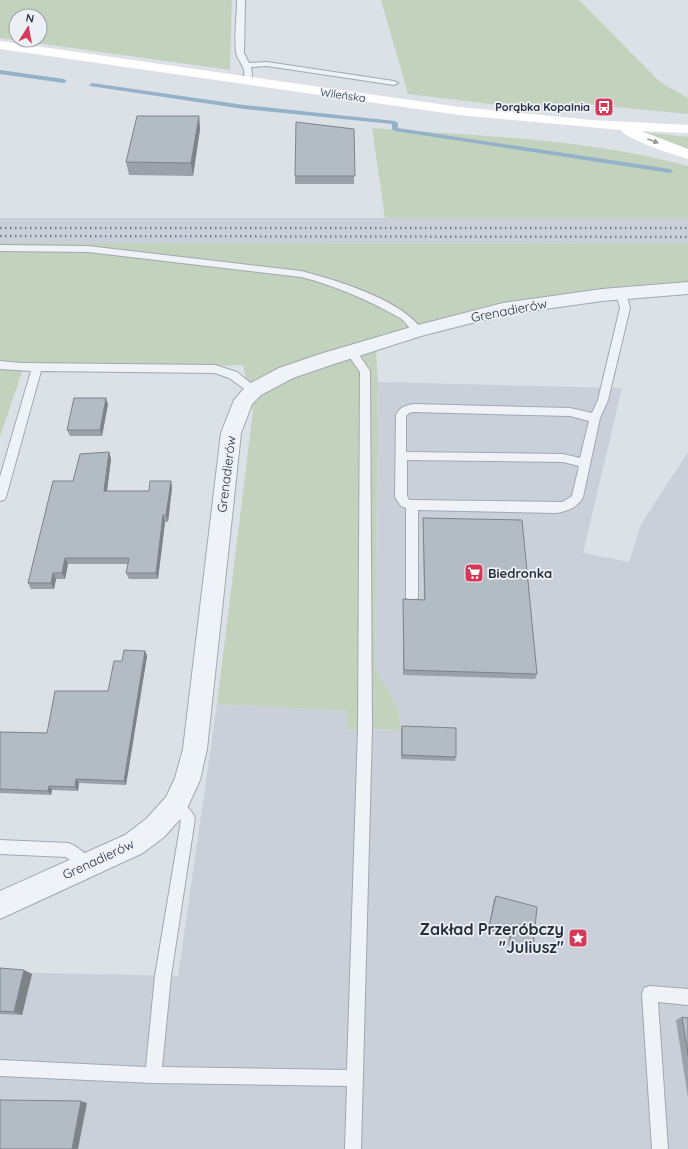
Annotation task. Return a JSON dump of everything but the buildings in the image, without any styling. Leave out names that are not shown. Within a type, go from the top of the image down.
[{"type":"street","name":"Wileńska","points":[[0,45],[459,111],[534,119],[688,129]]},
{"type":"street","points":[[618,125],[639,136],[688,154]]},
{"type":"street","name":"Grenadierów","points":[[0,905],[134,844],[155,828],[174,806],[187,780],[195,749],[230,433],[244,400],[254,390],[286,373],[418,330],[503,308],[621,293],[688,288]]},
{"type":"lane","points":[[241,0],[240,53],[247,65],[250,75],[246,81]]},
{"type":"lane","points":[[247,65],[267,64],[394,83]]},
{"type":"lane","points":[[0,248],[88,249],[301,274],[329,281],[360,292],[406,317],[418,330]]},
{"type":"lane","points":[[595,418],[570,412],[413,408],[405,410],[401,415],[401,497],[405,502],[412,505],[564,508],[574,502],[577,497],[595,418],[603,400],[625,308],[621,293]]},
{"type":"lane","points":[[351,352],[365,371],[365,729],[353,1149]]},
{"type":"lane","points":[[0,365],[36,367],[215,369],[233,375],[254,390]]},
{"type":"lane","points":[[0,498],[36,367]]},
{"type":"lane","points":[[401,456],[563,458],[585,463]]},
{"type":"lane","points":[[412,505],[412,597]]},
{"type":"lane","points":[[153,1075],[163,976],[188,818],[174,806]]},
{"type":"lane","points":[[0,846],[70,850],[86,865]]},
{"type":"lane","points":[[660,1149],[650,994],[688,997]]},
{"type":"lane","points":[[0,1068],[153,1075],[355,1078]]},
{"type":"shaded area","points":[[0,218],[688,218],[688,244],[0,243]]},
{"type":"shaded area","points":[[378,382],[622,388],[583,553],[629,562],[641,524],[688,452],[688,1149],[0,1149],[0,972],[178,976],[217,704],[347,711],[347,729],[401,730],[398,708],[375,668]]},
{"type":"green space","points":[[0,0],[232,0],[230,70],[48,45],[48,8],[8,8],[8,39],[0,38]]},
{"type":"green space","points":[[381,0],[579,0],[660,82],[688,98],[688,114],[615,107],[614,104],[595,102],[593,105],[573,104],[563,108],[530,109],[408,94]]},
{"type":"green space","points":[[372,128],[491,136],[571,144],[610,149],[688,166],[688,218],[385,218]]},
{"type":"green space","points":[[642,132],[688,137],[688,150]]},
{"type":"green space","points":[[0,243],[688,244],[688,282],[627,286],[490,305],[375,337],[378,382],[375,668],[398,708],[401,730],[347,729],[347,711],[217,704],[253,411],[243,365],[22,372],[0,437]]},
{"type":"waterway","points":[[0,72],[64,81]]},
{"type":"waterway","points":[[92,85],[244,107],[395,123],[395,129],[670,171]]},
{"type":"railway","points":[[0,228],[688,228]]},
{"type":"railway","points":[[0,236],[688,237]]},
{"type":"place","name":"Porąbka Kopalnia","points":[[604,107]]},
{"type":"place","name":"Biedronka","points":[[474,573]]},
{"type":"place","name":"Zakład Przeróbczy \"Juliusz\"","points":[[578,938]]}]
